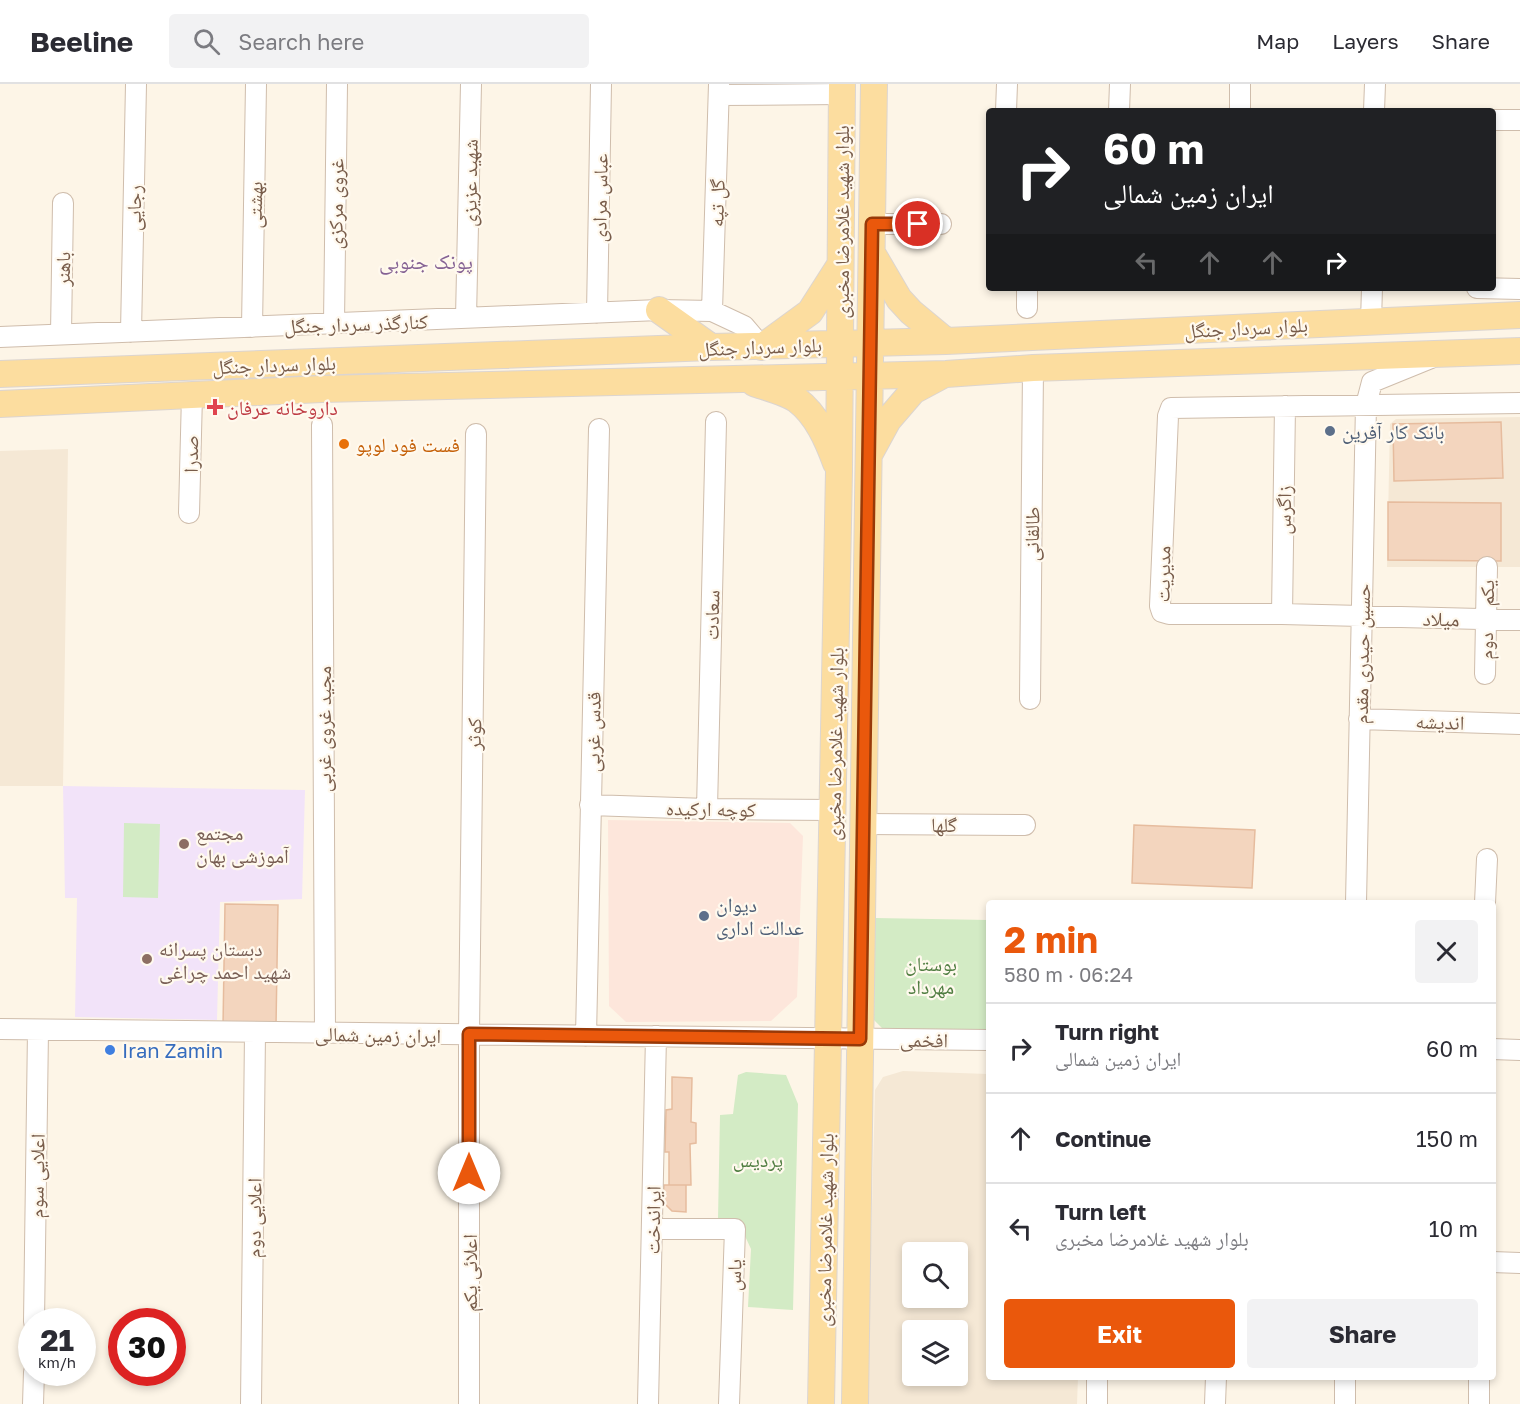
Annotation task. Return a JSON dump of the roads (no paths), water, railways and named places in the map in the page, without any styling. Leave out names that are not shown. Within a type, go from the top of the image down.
[{"type":"main road","name":"بلوار شهید غلامرضا مخبری","points":[[855,1404],[874,84]]},
{"type":"main road","name":"بلوار شهید غلامرضا مخبری","points":[[821,1404],[839,471],[842,89]]},
{"type":"main road","points":[[871,252],[899,299],[946,341]]},
{"type":"main road","points":[[762,347],[810,312],[840,264]]},
{"type":"main road","points":[[659,310],[711,347]]},
{"type":"main road","name":"بلوار سردار جنگل","points":[[0,374],[711,347],[946,341],[1520,315]]},
{"type":"main road","name":"بلوار سردار جنگل","points":[[0,404],[330,389],[946,374],[1033,368],[1520,351]]},
{"type":"main road","points":[[868,456],[888,420],[913,391],[946,374]]},
{"type":"main road","points":[[742,378],[797,399],[828,441],[839,471]]},
{"type":"street","name":"رجایی","points":[[131,332],[136,84]]},
{"type":"street","name":"بهشتی","points":[[252,327],[256,84]]},
{"type":"street","name":"غروی مرکزی","points":[[334,323],[337,84]]},
{"type":"street","name":"شهید عزیزی","points":[[466,318],[471,84]]},
{"type":"street","name":"عباس مرادی","points":[[597,313],[601,84]]},
{"type":"street","points":[[1006,108],[1007,84]]},
{"type":"street","points":[[1119,108],[1120,84]]},
{"type":"street","points":[[1240,84],[1240,108]]},
{"type":"street","points":[[1374,108],[1375,84]]},
{"type":"street","name":"گل تپه","points":[[712,311],[719,89],[842,89]]},
{"type":"street","points":[[1496,120],[1520,120]]},
{"type":"street","name":"باهنر","points":[[61,334],[63,203]]},
{"type":"street","points":[[872,224],[941,224]]},
{"type":"street","points":[[1496,288],[1520,289]]},
{"type":"street","points":[[1027,291],[1027,308]]},
{"type":"street","points":[[1371,321],[1372,291]]},
{"type":"street","name":"کنارگذر سردار جنگل","points":[[0,337],[659,310],[712,311]]},
{"type":"street","points":[[712,311],[744,326],[762,347]]},
{"type":"street","points":[[1366,405],[1372,382],[1440,354]]},
{"type":"street","name":"طالقانی","points":[[1030,699],[1033,368]]},
{"type":"street","name":"صدرا","points":[[189,513],[192,395]]},
{"type":"street","points":[[1285,406],[1520,403]]},
{"type":"street","name":"حسین حیدری مقدم","points":[[1356,900],[1366,405]]},
{"type":"street","name":"مدیریت","points":[[1285,406],[1171,408],[1168,416],[1160,606],[1162,612],[1169,614],[1362,617]]},
{"type":"street","name":"زاگرس","points":[[1282,614],[1285,406]]},
{"type":"street","name":"سعادت","points":[[707,809],[716,422]]},
{"type":"street","name":"مجید غروی غربی","points":[[322,425],[325,1033]]},
{"type":"street","name":"قدس غربی","points":[[586,1036],[599,429]]},
{"type":"street","name":"کوثر","points":[[469,1034],[476,434]]},
{"type":"street","name":"یکم","points":[[1486,619],[1487,567]]},
{"type":"street","name":"میلاد","points":[[1362,617],[1520,620]]},
{"type":"street","name":"دوم","points":[[1485,674],[1486,619]]},
{"type":"street","name":"اندیشه","points":[[1359,719],[1520,724]]},
{"type":"street","name":"کوچه ارکیده","points":[[590,805],[833,810]]},
{"type":"street","name":"گلها","points":[[863,824],[1025,825]]},
{"type":"street","points":[[1485,900],[1487,859]]},
{"type":"street","name":"ایران زمین شمالی","points":[[0,1029],[827,1038]]},
{"type":"street","name":"اعلایی سوم","points":[[34,1308],[38,1030]]},
{"type":"street","name":"اعلایی دوم","points":[[251,1404],[255,1032]]},
{"type":"street","name":"اعلائی یکم","points":[[469,1034],[469,1404]]},
{"type":"street","name":"ایراندخت","points":[[648,1404],[656,1036]]},
{"type":"street","name":"افخمی","points":[[827,1038],[986,1040]]},
{"type":"street","points":[[1496,1049],[1520,1050]]},
{"type":"street","name":"یاس","points":[[652,1229],[735,1229],[729,1404]]},
{"type":"street","points":[[1496,1262],[1520,1263]]},
{"type":"street","points":[[1097,1380],[1097,1404]]},
{"type":"street","points":[[1215,1404],[1216,1380]]},
{"type":"street","points":[[1345,1380],[1345,1404]]},
{"type":"street","points":[[1479,1380],[1479,1404]]},
{"type":"street","points":[[33,1404],[34,1386]]},
{"type":"place","name":"داروخانه عرفان","points":[[215,407]]},
{"type":"place","name":"بانک کار آفرین","points":[[1330,431]]},
{"type":"place","name":"فست فود لوپو","points":[[344,444]]},
{"type":"place","name":"مجتمع آموزشی بهان","points":[[184,844]]},
{"type":"place","name":"دیوان عدالت اداری","points":[[704,916]]},
{"type":"place","name":"دبستان پسرانه شهید احمد چراغی","points":[[147,959]]},
{"type":"place","name":"Iran Zamin","points":[[110,1050]]},
{"type":"district","name":"پونک جنوبی","points":[[426,261]]},
{"type":"park label","name":"بوستان مهرداد","points":[[931,974]]},
{"type":"park label","name":"پردیس","points":[[758,1159]]}]
